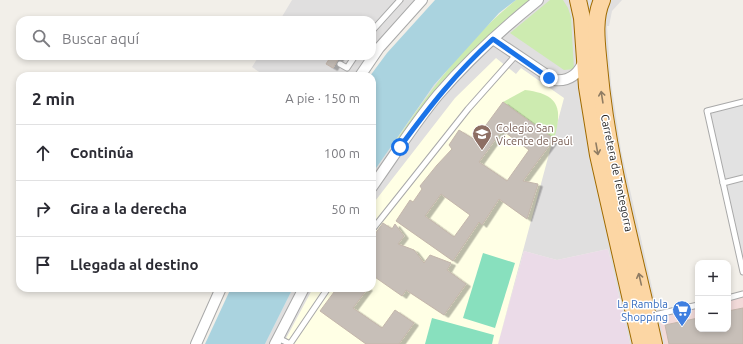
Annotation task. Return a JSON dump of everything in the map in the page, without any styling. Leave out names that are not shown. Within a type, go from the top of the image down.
[{"type":"main road","name":"Carretera de Tentegorra","points":[[578,0],[582,18],[584,58],[589,102],[598,155],[641,344]]},
{"type":"main road","name":"Carretera de Tentegorra","points":[[602,0],[596,22],[600,85],[611,151],[654,344]]},
{"type":"street","points":[[376,52],[422,0]]},
{"type":"street","points":[[376,181],[438,96],[470,60],[538,0]]},
{"type":"street","points":[[493,39],[549,78],[559,81],[575,75],[584,58]]},
{"type":"street","points":[[363,72],[371,60]]},
{"type":"street","points":[[196,344],[219,292]]},
{"type":"street","points":[[276,341],[302,292]]},
{"type":"lane","points":[[376,27],[400,0]]},
{"type":"lane","points":[[376,225],[468,108],[516,55]]},
{"type":"lane","points":[[340,64],[347,68],[352,60]]},
{"type":"lane","points":[[743,102],[707,111],[743,272]]},
{"type":"lane","points":[[723,183],[743,178]]},
{"type":"lane","points":[[276,341],[290,344],[325,292]]},
{"type":"lane","points":[[731,297],[743,294]]},
{"type":"lane","points":[[648,317],[695,306]]},
{"type":"shaded area","points":[[292,0],[422,0],[376,56],[376,16],[282,16]]},
{"type":"shaded area","points":[[516,0],[622,0],[612,11],[609,26],[607,26],[611,83],[621,150],[658,314],[695,328],[695,332],[731,332],[743,344],[630,344],[608,249],[557,260],[524,251],[498,344],[265,344],[291,292],[376,292],[376,168],[434,85]]},
{"type":"shaded area","name":"Colegio San Vicente de Paúl","points":[[496,58],[516,74],[521,68],[564,98],[498,344],[283,344],[311,292],[376,292],[376,200],[455,98]]},
{"type":"shaded area","points":[[256,60],[373,60],[363,72],[259,72],[252,67]]},
{"type":"shaded area","points":[[743,102],[743,272],[707,111]]},
{"type":"shaded area","points":[[608,249],[630,344],[498,344],[524,251],[557,260]]},
{"type":"shaded area","name":"La Rambla Shopping","points":[[743,294],[743,344],[665,344],[658,314],[695,306],[695,332],[731,332],[731,297]]},
{"type":"green space","points":[[516,0],[538,0],[470,60],[391,148],[433,89],[463,51],[497,16]]},
{"type":"green space","points":[[550,0],[563,0],[568,8],[571,17],[574,69],[564,70],[510,33]]},
{"type":"green space","points":[[525,90],[545,95],[556,104],[558,119],[554,139],[503,102]]},
{"type":"green space","points":[[483,253],[515,263],[495,328],[463,318]]},
{"type":"green space","points":[[432,318],[494,335],[492,344],[425,344]]},
{"type":"water","points":[[435,0],[516,0],[499,13],[434,85],[376,168],[376,72],[373,72],[387,53]]},
{"type":"water","points":[[229,292],[291,292],[265,344],[205,344]]},
{"type":"building","points":[[328,60],[338,60],[333,68],[326,64]]},
{"type":"building","points":[[503,102],[554,139],[523,181],[538,184],[527,219],[499,199],[482,225],[479,222],[453,261],[396,221],[410,200],[413,202],[422,189],[420,186],[452,149],[449,145],[459,130],[475,140]],"holes":[[[502,130],[529,150],[507,181],[479,162]],[[441,194],[470,215],[454,237],[425,216]]]},
{"type":"building","points":[[383,223],[392,229],[395,224],[404,236],[398,244],[414,250],[424,263],[430,255],[451,263],[447,270],[466,284],[444,315],[406,290],[402,296],[376,278],[376,233]]},
{"type":"building","points":[[334,292],[365,292],[353,308],[382,328],[395,310],[414,323],[399,344],[366,344],[320,311]]},
{"type":"building","name":"La Rambla Shopping","points":[[743,308],[743,344],[669,344],[665,325],[695,319],[695,332],[731,332],[731,310]]},
{"type":"place","name":"Colegio San Vicente de Paúl","points":[[482,151]]},
{"type":"place","name":"La Rambla Shopping","points":[[682,327]]},
{"type":"route","points":[[400,147],[438,96],[470,60],[493,39],[549,78]]}]
